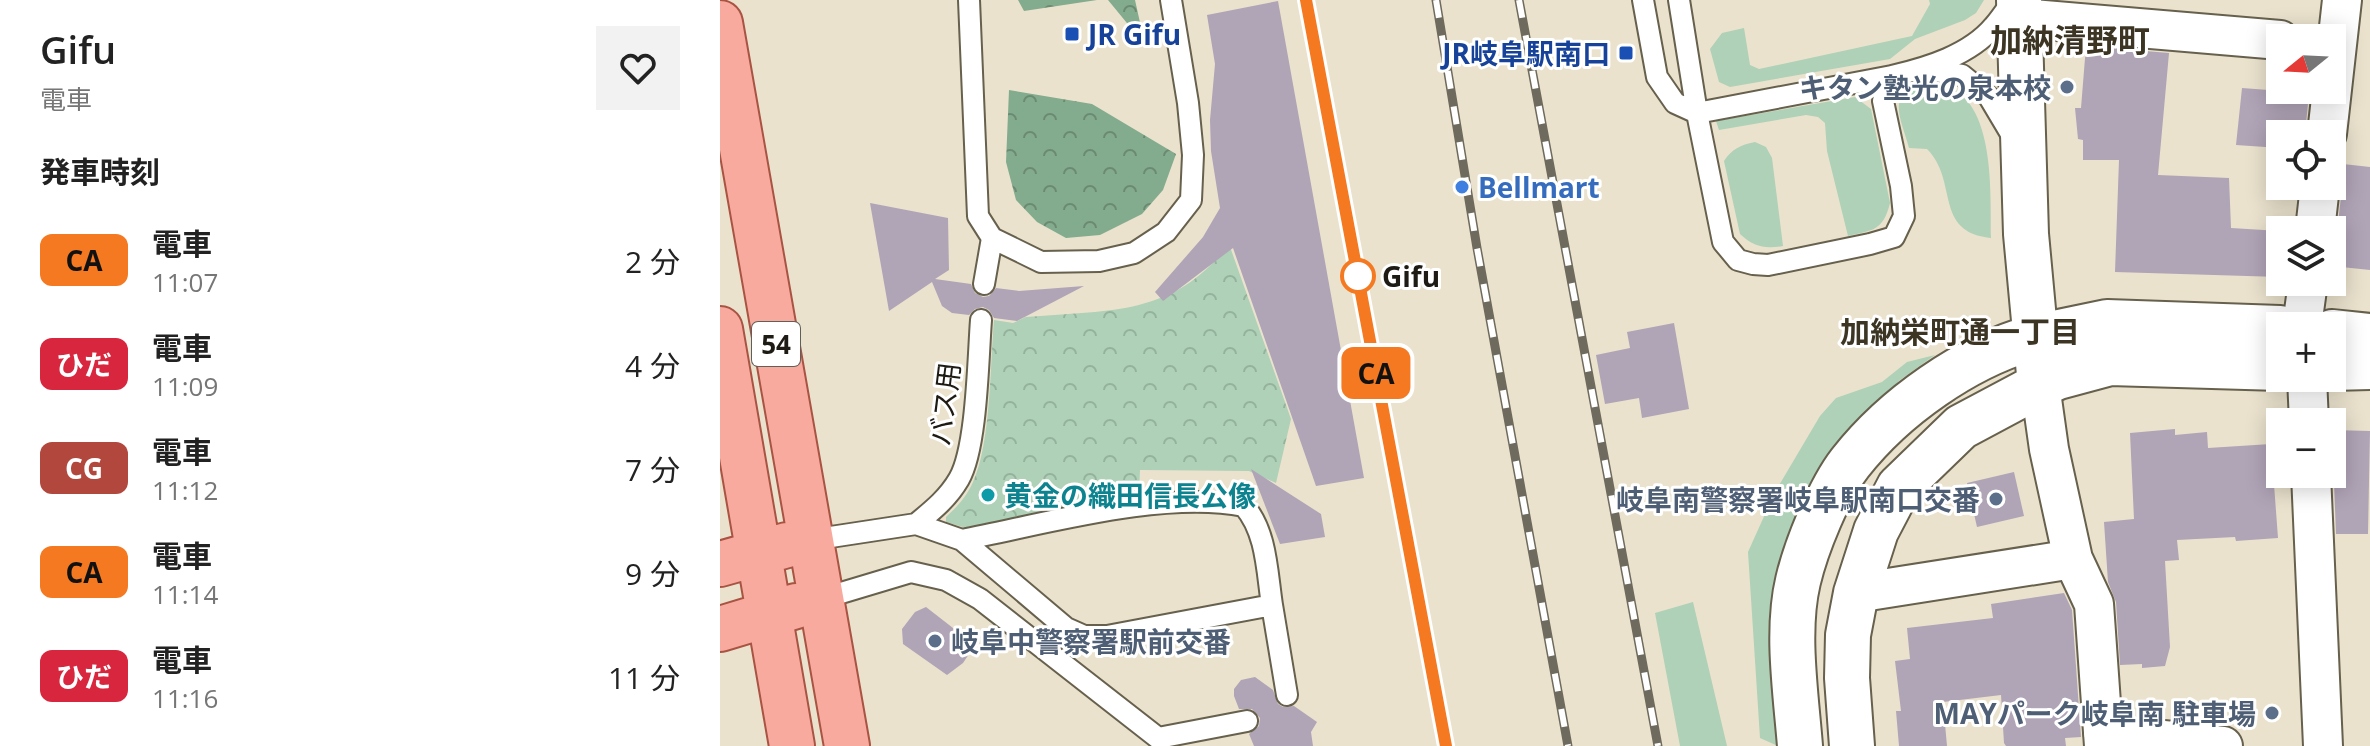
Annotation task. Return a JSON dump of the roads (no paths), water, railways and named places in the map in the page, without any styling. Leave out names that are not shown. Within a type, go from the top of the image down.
[{"type":"main road","name":"54","points":[[720,23],[847,746]]},
{"type":"main road","name":"54","points":[[720,329],[739,558],[769,614],[792,746]]},
{"type":"main road","points":[[739,558],[811,540]]},
{"type":"main road","points":[[720,629],[821,599]]},
{"type":"street","points":[[2330,120],[2347,45],[2342,0]]},
{"type":"street","points":[[2223,746],[2104,740],[2094,604],[2073,559],[2049,449],[2040,385],[2026,234],[2018,6],[2266,38]]},
{"type":"street","points":[[1800,746],[1794,669],[1798,583],[1822,515],[1848,465],[1870,440],[1944,378],[1978,358],[2035,337],[2107,322],[2266,328]]},
{"type":"street","points":[[2346,333],[2370,336]]},
{"type":"street","points":[[1852,746],[1847,678],[1848,635],[1856,593],[1876,531],[1899,487],[1961,427],[2058,377],[2110,363],[2266,368]]},
{"type":"street","points":[[2346,368],[2370,367]]},
{"type":"street","points":[[2312,488],[2323,746]]},
{"type":"street","points":[[1856,593],[2073,559]]},
{"type":"lane","points":[[969,0],[978,216],[992,238],[1041,262],[1099,261],[1134,253],[1166,232],[1191,200],[1191,129],[1171,0]]},
{"type":"lane","points":[[1643,0],[1657,77],[1675,103],[1697,113],[1922,69],[1969,47],[2018,6]]},
{"type":"lane","points":[[1679,0],[1697,113],[1723,242],[1738,260],[1768,265],[1894,237],[1904,216],[1901,186],[1883,101],[1892,76]]},
{"type":"lane","points":[[1922,69],[1962,75],[1989,97],[2024,160]]},
{"type":"lane","points":[[984,284],[992,238]]},
{"type":"lane","name":"バス用","points":[[916,524],[943,501],[961,477],[970,447],[981,320]]},
{"type":"lane","points":[[962,540],[1129,507],[1207,502],[1244,506],[1255,518],[1260,534],[1287,695]]},
{"type":"lane","points":[[811,540],[916,524],[962,540],[1066,628],[1084,636],[1107,636],[1272,605]]},
{"type":"lane","points":[[821,599],[911,572],[946,580],[980,599],[1157,742],[1247,721]]},
{"type":"railway","points":[[1306,0],[1446,746]]},
{"type":"railway","points":[[1436,0],[1477,248],[1568,746]]},
{"type":"railway","points":[[1519,0],[1658,746]]},
{"type":"train","name":"CA","points":[[1306,0],[1446,746]]},
{"type":"place","name":"JR Gifu","points":[[1072,34]]},
{"type":"place","name":"JR岐阜駅南口","points":[[1626,53]]},
{"type":"place","name":"キタン塾光の泉本校","points":[[2067,87]]},
{"type":"place","name":"Bellmart","points":[[1462,187]]},
{"type":"place","name":"Gifu","points":[[1358,276]]},
{"type":"place","name":"黄金の織田信長公像","points":[[988,495]]},
{"type":"place","name":"岐阜南警察署岐阜駅南口交番","points":[[1996,499]]},
{"type":"place","name":"岐阜中警察署駅前交番","points":[[935,641]]},
{"type":"place","name":"MAYパーク岐阜南 駐車場","points":[[2272,713]]},
{"type":"district","name":"加納清野町","points":[[2070,39]]},
{"type":"district","name":"加納栄町通一丁目","points":[[1960,331]]}]
